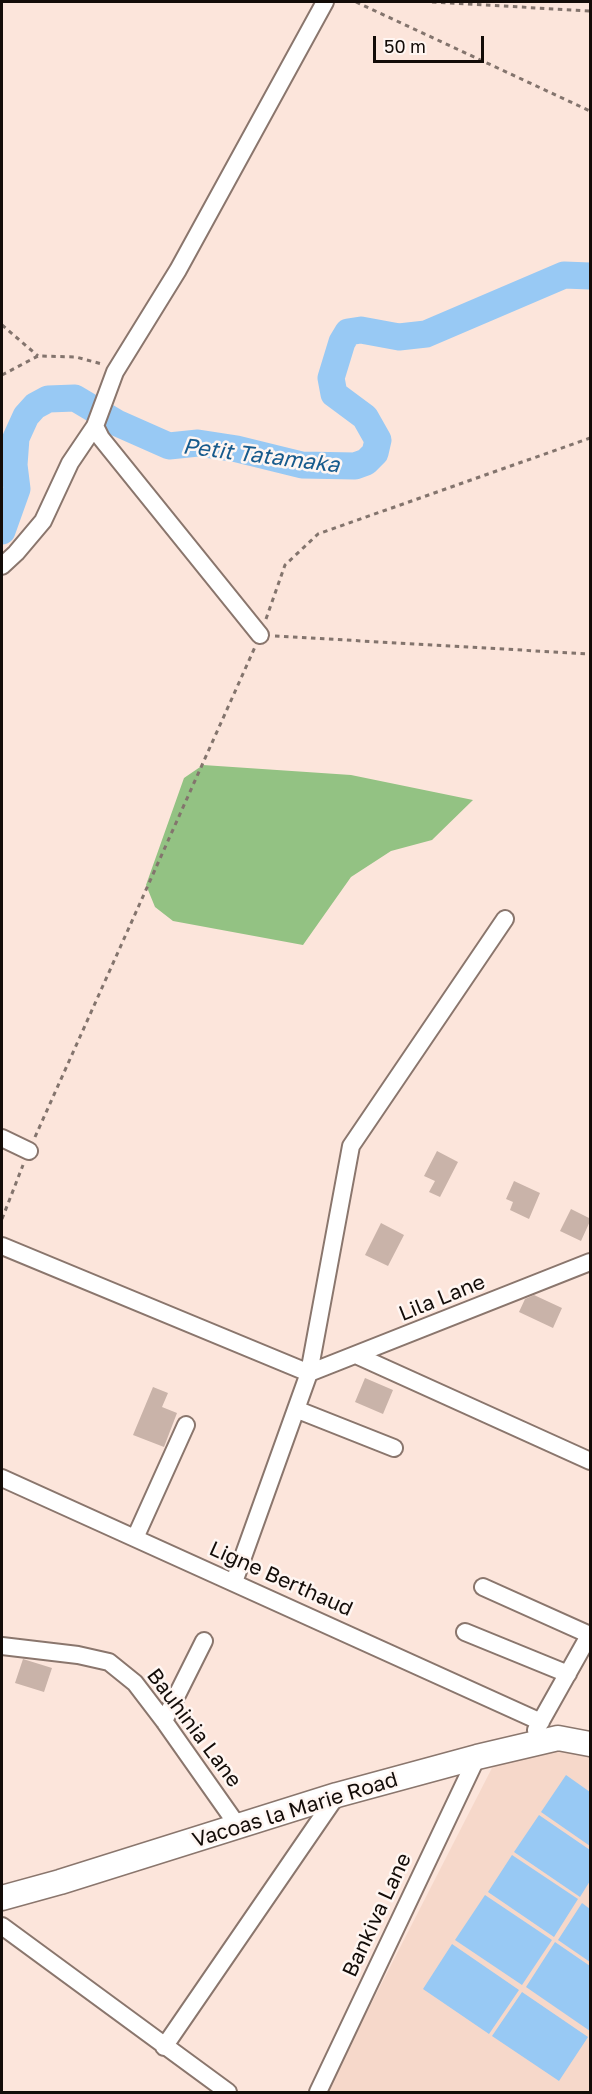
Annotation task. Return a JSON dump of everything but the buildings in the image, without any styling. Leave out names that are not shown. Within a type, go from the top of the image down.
[{"type":"main road","name":"Vacoas la Marie Road","points":[[2,1898],[337,1795],[477,1757],[558,1738],[591,1744]]},
{"type":"street","points":[[2,566],[16,554],[43,521],[70,463],[95,426],[116,372],[173,279],[325,2]]},
{"type":"street","points":[[95,426],[101,438],[260,635]]},
{"type":"street","points":[[234,1582],[298,1410],[309,1373],[351,1146],[505,919]]},
{"type":"street","points":[[2,1137],[29,1151]]},
{"type":"street","points":[[2,1246],[309,1373]]},
{"type":"street","name":"Lila Lane","points":[[309,1373],[591,1262]]},
{"type":"street","points":[[357,1356],[591,1461]]},
{"type":"street","points":[[298,1410],[394,1448]]},
{"type":"street","points":[[135,1538],[186,1425]]},
{"type":"street","name":"Ligne Berthaud","points":[[2,1478],[540,1722]]},
{"type":"street","points":[[483,1587],[590,1634],[528,1744]]},
{"type":"street","points":[[465,1632],[568,1674]]},
{"type":"street","points":[[164,1721],[204,1641]]},
{"type":"street","name":"Bauhinia Lane","points":[[2,1646],[78,1655],[109,1662],[135,1683],[238,1826]]},
{"type":"street","name":"Bankiva Lane","points":[[318,2092],[477,1757]]},
{"type":"street","points":[[164,2047],[337,1795]]},
{"type":"street","points":[[2,1926],[228,2092]]},
{"type":"path","points":[[356,2],[591,111]]},
{"type":"path","points":[[432,2],[591,11]]},
{"type":"path","points":[[2,326],[38,356]]},
{"type":"path","points":[[2,375],[38,356],[76,357],[97,361],[116,372]]},
{"type":"path","points":[[2,1219],[29,1151],[260,635],[285,565],[318,534],[591,438]]},
{"type":"path","points":[[260,635],[591,654]]},
{"type":"shaded area","points":[[575,1747],[590,1753],[590,2092],[326,2092],[493,1766],[531,1750]]},
{"type":"green space","points":[[203,765],[351,775],[473,800],[432,840],[391,851],[351,877],[303,945],[173,921],[155,907],[146,885],[184,778]]},
{"type":"water","points":[[566,1775],[590,1792],[590,1846],[541,1812]]},
{"type":"water","points":[[539,1815],[590,1850],[590,1881],[580,1897],[514,1852]]},
{"type":"water","points":[[512,1855],[578,1899],[554,1937],[488,1892]]},
{"type":"water","points":[[485,1895],[552,1940],[522,1985],[455,1940]]},
{"type":"water","points":[[582,1903],[590,1909],[590,1962],[558,1940]]},
{"type":"water","points":[[555,1942],[590,1966],[590,2031],[526,1987]]},
{"type":"water","points":[[452,1944],[519,1990],[489,2034],[423,1989]]},
{"type":"water","points":[[522,1992],[588,2037],[559,2081],[492,2036]]},
{"type":"waterway","name":"Petit Tatamaka","points":[[2,531],[17,489],[14,465],[16,438],[26,416],[35,406],[48,399],[75,398],[117,423],[169,446],[198,443],[237,449],[302,465],[355,466],[366,462],[375,453],[378,440],[365,417],[334,394],[331,378],[342,342],[348,332],[361,330],[399,337],[426,334],[564,275],[590,276]]}]
